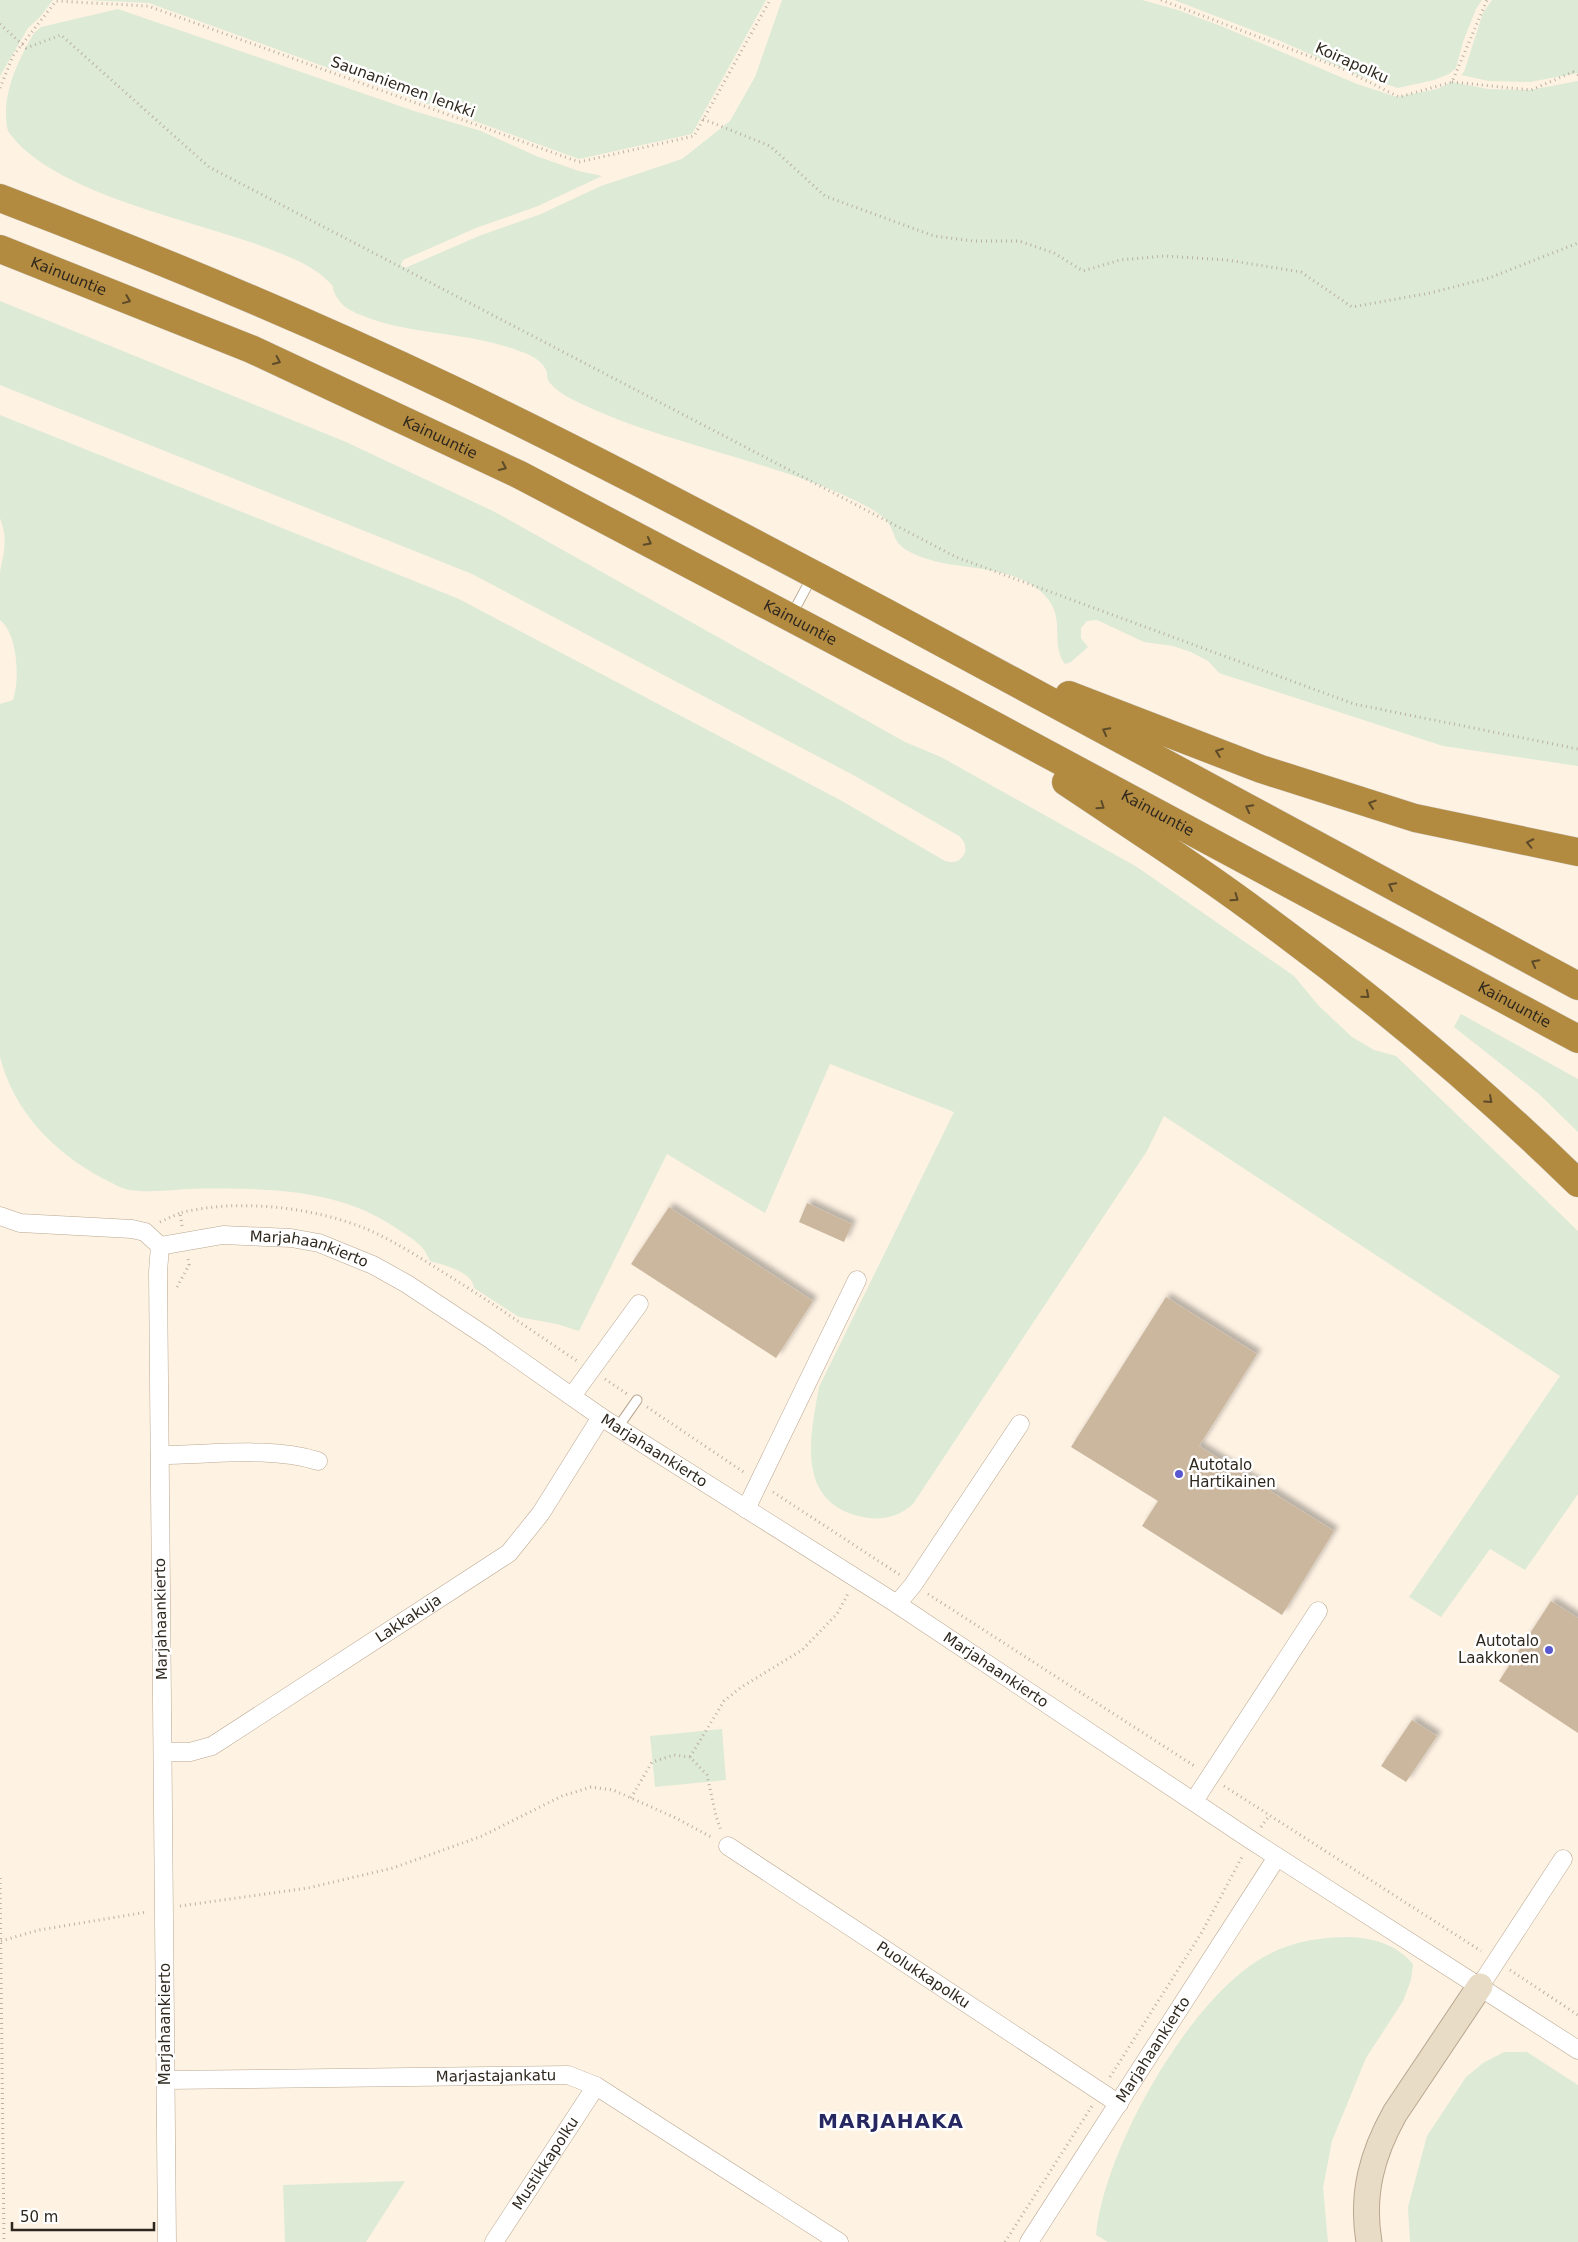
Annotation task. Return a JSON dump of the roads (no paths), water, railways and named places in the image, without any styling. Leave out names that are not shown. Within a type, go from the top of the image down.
[{"type":"highway","points":[[0,198],[272,307],[437,382],[616,469],[1578,986]]},
{"type":"highway","name":"Kainuuntie","points":[[0,250],[251,349],[520,475],[1578,1039]]},
{"type":"highway","points":[[981,664],[1131,718],[1261,769],[1414,818],[1578,852]]},
{"type":"highway","points":[[945,700],[1274,925],[1357,988],[1442,1058],[1578,1183]]},
{"type":"main road","points":[[1369,2242],[1366,2195],[1369,2174],[1384,2133],[1395,2113],[1480,1986]]},
{"type":"street","points":[[0,1216],[20,1223],[132,1229],[145,1232],[160,1246]]},
{"type":"street","name":"Marjahaankierto","points":[[167,2242],[166,2080],[175,1910],[162,1752],[158,1272],[160,1246],[200,1238],[223,1235],[257,1235],[319,1243],[373,1265],[407,1284],[601,1417],[896,1604],[1251,1840],[1578,2050]]},
{"type":"street","points":[[746,1508],[857,1280]]},
{"type":"street","points":[[572,1396],[639,1304]]},
{"type":"street","name":"Lakkakuja","points":[[162,1752],[202,1750],[212,1746],[508,1553],[541,1513],[601,1417]]},
{"type":"street","points":[[896,1604],[914,1584],[1020,1424]]},
{"type":"street","points":[[160,1455],[270,1453],[299,1455],[318,1461]]},
{"type":"street","points":[[1194,1801],[1318,1611]]},
{"type":"street","name":"Puolukkapolku","points":[[728,1846],[1119,2104]]},
{"type":"street","name":"Marjahaankierto","points":[[1029,2242],[1277,1857]]},
{"type":"street","points":[[1480,1986],[1563,1859]]},
{"type":"street","name":"Marjastajankatu","points":[[166,2080],[568,2075],[596,2086],[839,2242]]},
{"type":"street","name":"Mustikkapolku","points":[[494,2242],[596,2086]]},
{"type":"lane","points":[[790,618],[814,574]]},
{"type":"lane","points":[[618,1428],[637,1400]]},
{"type":"place","name":"Autotalo Hartikainen","points":[[1179,1474]]},
{"type":"place","name":"Autotalo Laakkonen","points":[[1549,1650]]},
{"type":"district","name":"MARJAHAKA","points":[[891,2121]]}]
